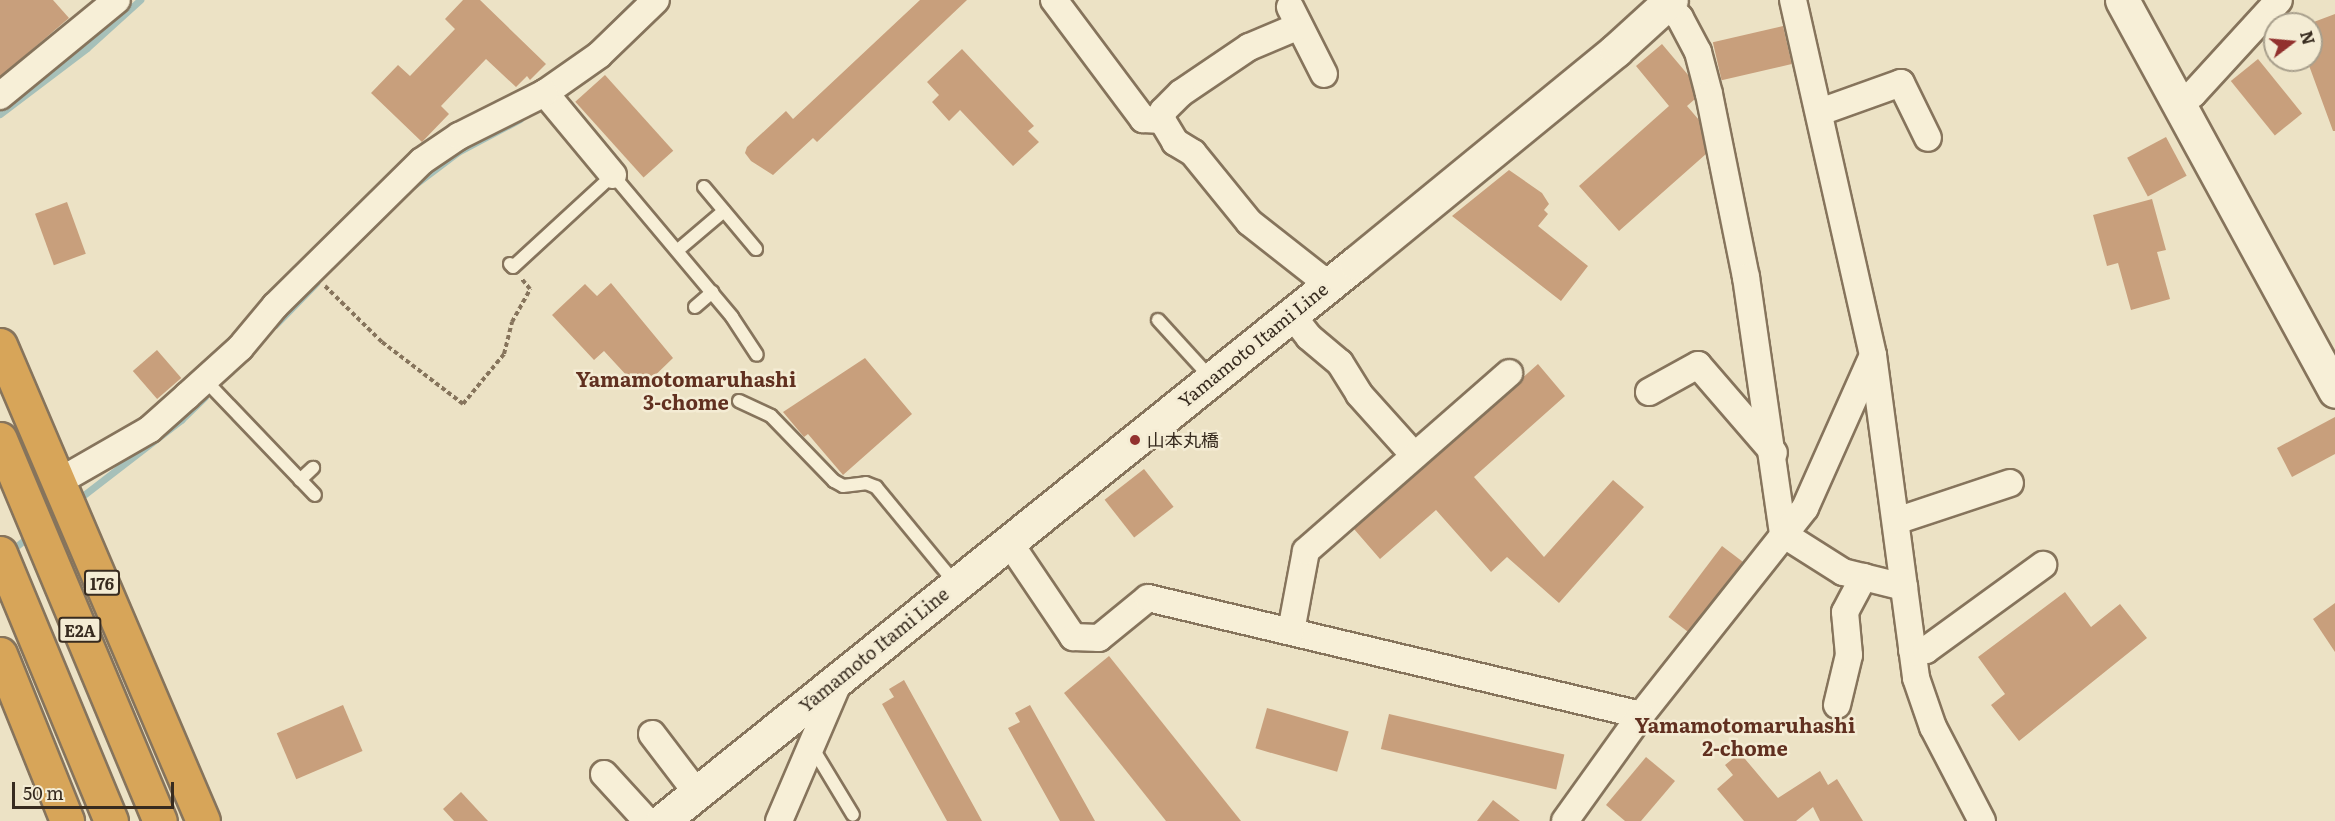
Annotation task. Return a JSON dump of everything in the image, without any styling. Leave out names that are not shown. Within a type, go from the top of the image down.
[{"type":"highway","name":"176","points":[[0,345],[203,821]]},
{"type":"highway","name":"E2A","points":[[0,439],[160,821]]},
{"type":"highway","name":"E2A","points":[[0,553],[111,821]]},
{"type":"highway","points":[[0,654],[67,821]]},
{"type":"main road","points":[[2122,0],[2333,382]]},
{"type":"main road","name":"Yamamoto Itami Line","points":[[662,821],[1329,285],[1669,2]]},
{"type":"street","points":[[58,482],[150,429],[240,348],[309,271],[422,161],[459,136],[545,93],[599,56],[656,0]]},
{"type":"street","points":[[1054,0],[1143,118],[1162,120]]},
{"type":"street","points":[[1793,0],[1873,355],[1916,678],[1933,727],[1982,821]]},
{"type":"street","points":[[2177,103],[2193,94],[2279,0]]},
{"type":"street","points":[[0,96],[116,1]]},
{"type":"street","points":[[1669,2],[1698,52],[1709,94],[1746,277],[1774,453],[1783,534]]},
{"type":"street","points":[[1324,74],[1294,17],[1181,93],[1163,111],[1162,120],[1175,142],[1193,153],[1249,222],[1329,285]]},
{"type":"street","points":[[1820,112],[1901,83],[1928,138]]},
{"type":"street","points":[[545,93],[613,175]]},
{"type":"street","points":[[1291,314],[1309,337],[1340,363],[1359,394],[1413,454]]},
{"type":"street","points":[[1564,821],[1641,715],[1805,508],[1873,355]]},
{"type":"street","points":[[1649,392],[1698,365],[1774,453]]},
{"type":"street","points":[[1291,631],[1306,551],[1413,454],[1509,373]]},
{"type":"street","points":[[1896,521],[2010,483]]},
{"type":"street","points":[[1783,534],[1843,572],[1904,587]]},
{"type":"street","points":[[1010,542],[1073,637],[1099,638],[1148,598],[1641,715]]},
{"type":"street","points":[[1912,650],[1926,650],[2043,565]]},
{"type":"street","points":[[1837,705],[1849,655],[1845,612],[1864,577]]},
{"type":"street","points":[[779,821],[840,678]]},
{"type":"street","points":[[652,734],[697,793]]},
{"type":"street","points":[[604,774],[647,821]]},
{"type":"lane","points":[[512,266],[613,175],[712,292],[756,355]]},
{"type":"lane","points":[[704,187],[756,249]]},
{"type":"lane","points":[[678,250],[724,211]]},
{"type":"lane","points":[[696,307],[712,292]]},
{"type":"lane","points":[[1158,320],[1211,378]]},
{"type":"lane","points":[[205,380],[315,495]]},
{"type":"lane","points":[[739,401],[771,416],[834,481],[843,486],[866,483],[876,487],[956,585]]},
{"type":"lane","points":[[300,480],[313,468]]},
{"type":"lane","points":[[810,744],[853,815]]},
{"type":"path","points":[[309,271],[382,342],[463,404],[504,354],[512,322],[530,289],[512,266]]},
{"type":"building","points":[[0,0],[53,0],[69,18],[0,77]]},
{"type":"building","points":[[463,0],[480,0],[546,64],[530,80],[527,76],[516,87],[486,59],[441,106],[449,114],[422,142],[371,93],[398,65],[410,76],[455,29],[445,19]]},
{"type":"building","points":[[920,0],[967,0],[817,142],[813,138],[773,175],[751,161],[745,153],[747,147],[786,111],[793,119]]},
{"type":"building","points":[[2335,14],[2335,131],[2333,131],[2311,72],[2323,72],[2323,18]]},
{"type":"building","points":[[1783,26],[1792,64],[1722,80],[1713,42]]},
{"type":"building","points":[[1662,44],[1689,76],[1695,99],[1687,106],[1699,120],[1706,154],[1619,231],[1579,186],[1669,106],[1636,66]]},
{"type":"building","points":[[962,49],[1034,126],[1028,131],[1039,142],[1013,166],[960,110],[949,121],[932,102],[939,95],[927,82]]},
{"type":"building","points":[[2258,59],[2263,65],[2263,72],[2269,72],[2302,113],[2275,135],[2231,81]]},
{"type":"building","points":[[605,75],[673,151],[644,178],[575,102]]},
{"type":"building","points":[[2166,137],[2187,176],[2148,197],[2127,158]]},
{"type":"building","points":[[1509,170],[1542,193],[1549,204],[1544,210],[1548,214],[1538,226],[1588,266],[1561,301],[1452,216]]},
{"type":"building","points":[[2152,199],[2166,250],[2157,252],[2170,299],[2131,310],[2118,263],[2107,266],[2093,215]]},
{"type":"building","points":[[67,202],[86,254],[54,265],[35,214]]},
{"type":"building","points":[[611,283],[673,358],[640,390],[604,351],[594,360],[552,315],[585,284],[597,296]]},
{"type":"building","points":[[157,350],[181,378],[157,399],[133,371]]},
{"type":"building","points":[[865,358],[912,414],[843,475],[808,434],[804,437],[783,412]]},
{"type":"building","points":[[1538,364],[1565,396],[1474,477],[1544,557],[1613,480],[1644,507],[1559,603],[1507,557],[1491,572],[1436,510],[1380,559],[1354,529]]},
{"type":"building","points":[[2335,417],[2335,454],[2292,477],[2277,448]]},
{"type":"building","points":[[1144,469],[1174,507],[1134,538],[1105,500]]},
{"type":"building","points":[[1722,546],[1743,562],[1689,633],[1668,617]]},
{"type":"building","points":[[2065,592],[2091,627],[2120,604],[2147,638],[2019,741],[1991,705],[2005,694],[1978,657]]},
{"type":"building","points":[[2335,603],[2335,652],[2313,619]]},
{"type":"building","points":[[1109,656],[1241,821],[1166,821],[1064,693]]},
{"type":"building","points":[[904,680],[982,821],[947,821],[882,704],[894,697],[889,689]]},
{"type":"building","points":[[343,705],[363,751],[296,779],[277,733]]},
{"type":"building","points":[[1030,705],[1095,821],[1060,821],[1008,728],[1020,722],[1015,713]]},
{"type":"building","points":[[1267,708],[1349,731],[1337,772],[1255,748]]},
{"type":"building","points":[[1389,714],[1564,754],[1556,790],[1381,749]]},
{"type":"building","points":[[1740,753],[1778,798],[1820,771],[1828,785],[1837,779],[1863,821],[1820,821],[1813,807],[1796,821],[1744,821],[1717,789],[1733,775],[1725,765]]},
{"type":"building","points":[[1646,757],[1675,781],[1641,821],[1625,821],[1606,805]]},
{"type":"building","points":[[461,792],[488,821],[454,821],[443,809]]},
{"type":"building","points":[[1493,800],[1520,821],[1477,821]]},
{"type":"waterway","points":[[0,114],[87,48],[140,0]]},
{"type":"waterway","points":[[607,30],[637,0]]},
{"type":"waterway","points":[[413,186],[458,152],[520,119]]},
{"type":"waterway","points":[[275,325],[316,283]]},
{"type":"waterway","points":[[76,501],[181,420],[205,397]]},
{"type":"waterway","points":[[9,552],[31,535]]},
{"type":"place","name":"山本丸橋","points":[[1135,440]]},
{"type":"district","name":"Yamamotomaruhashi 3-chome","points":[[686,390]]},
{"type":"district","name":"Yamamotomaruhashi 2-chome","points":[[1745,736]]}]
